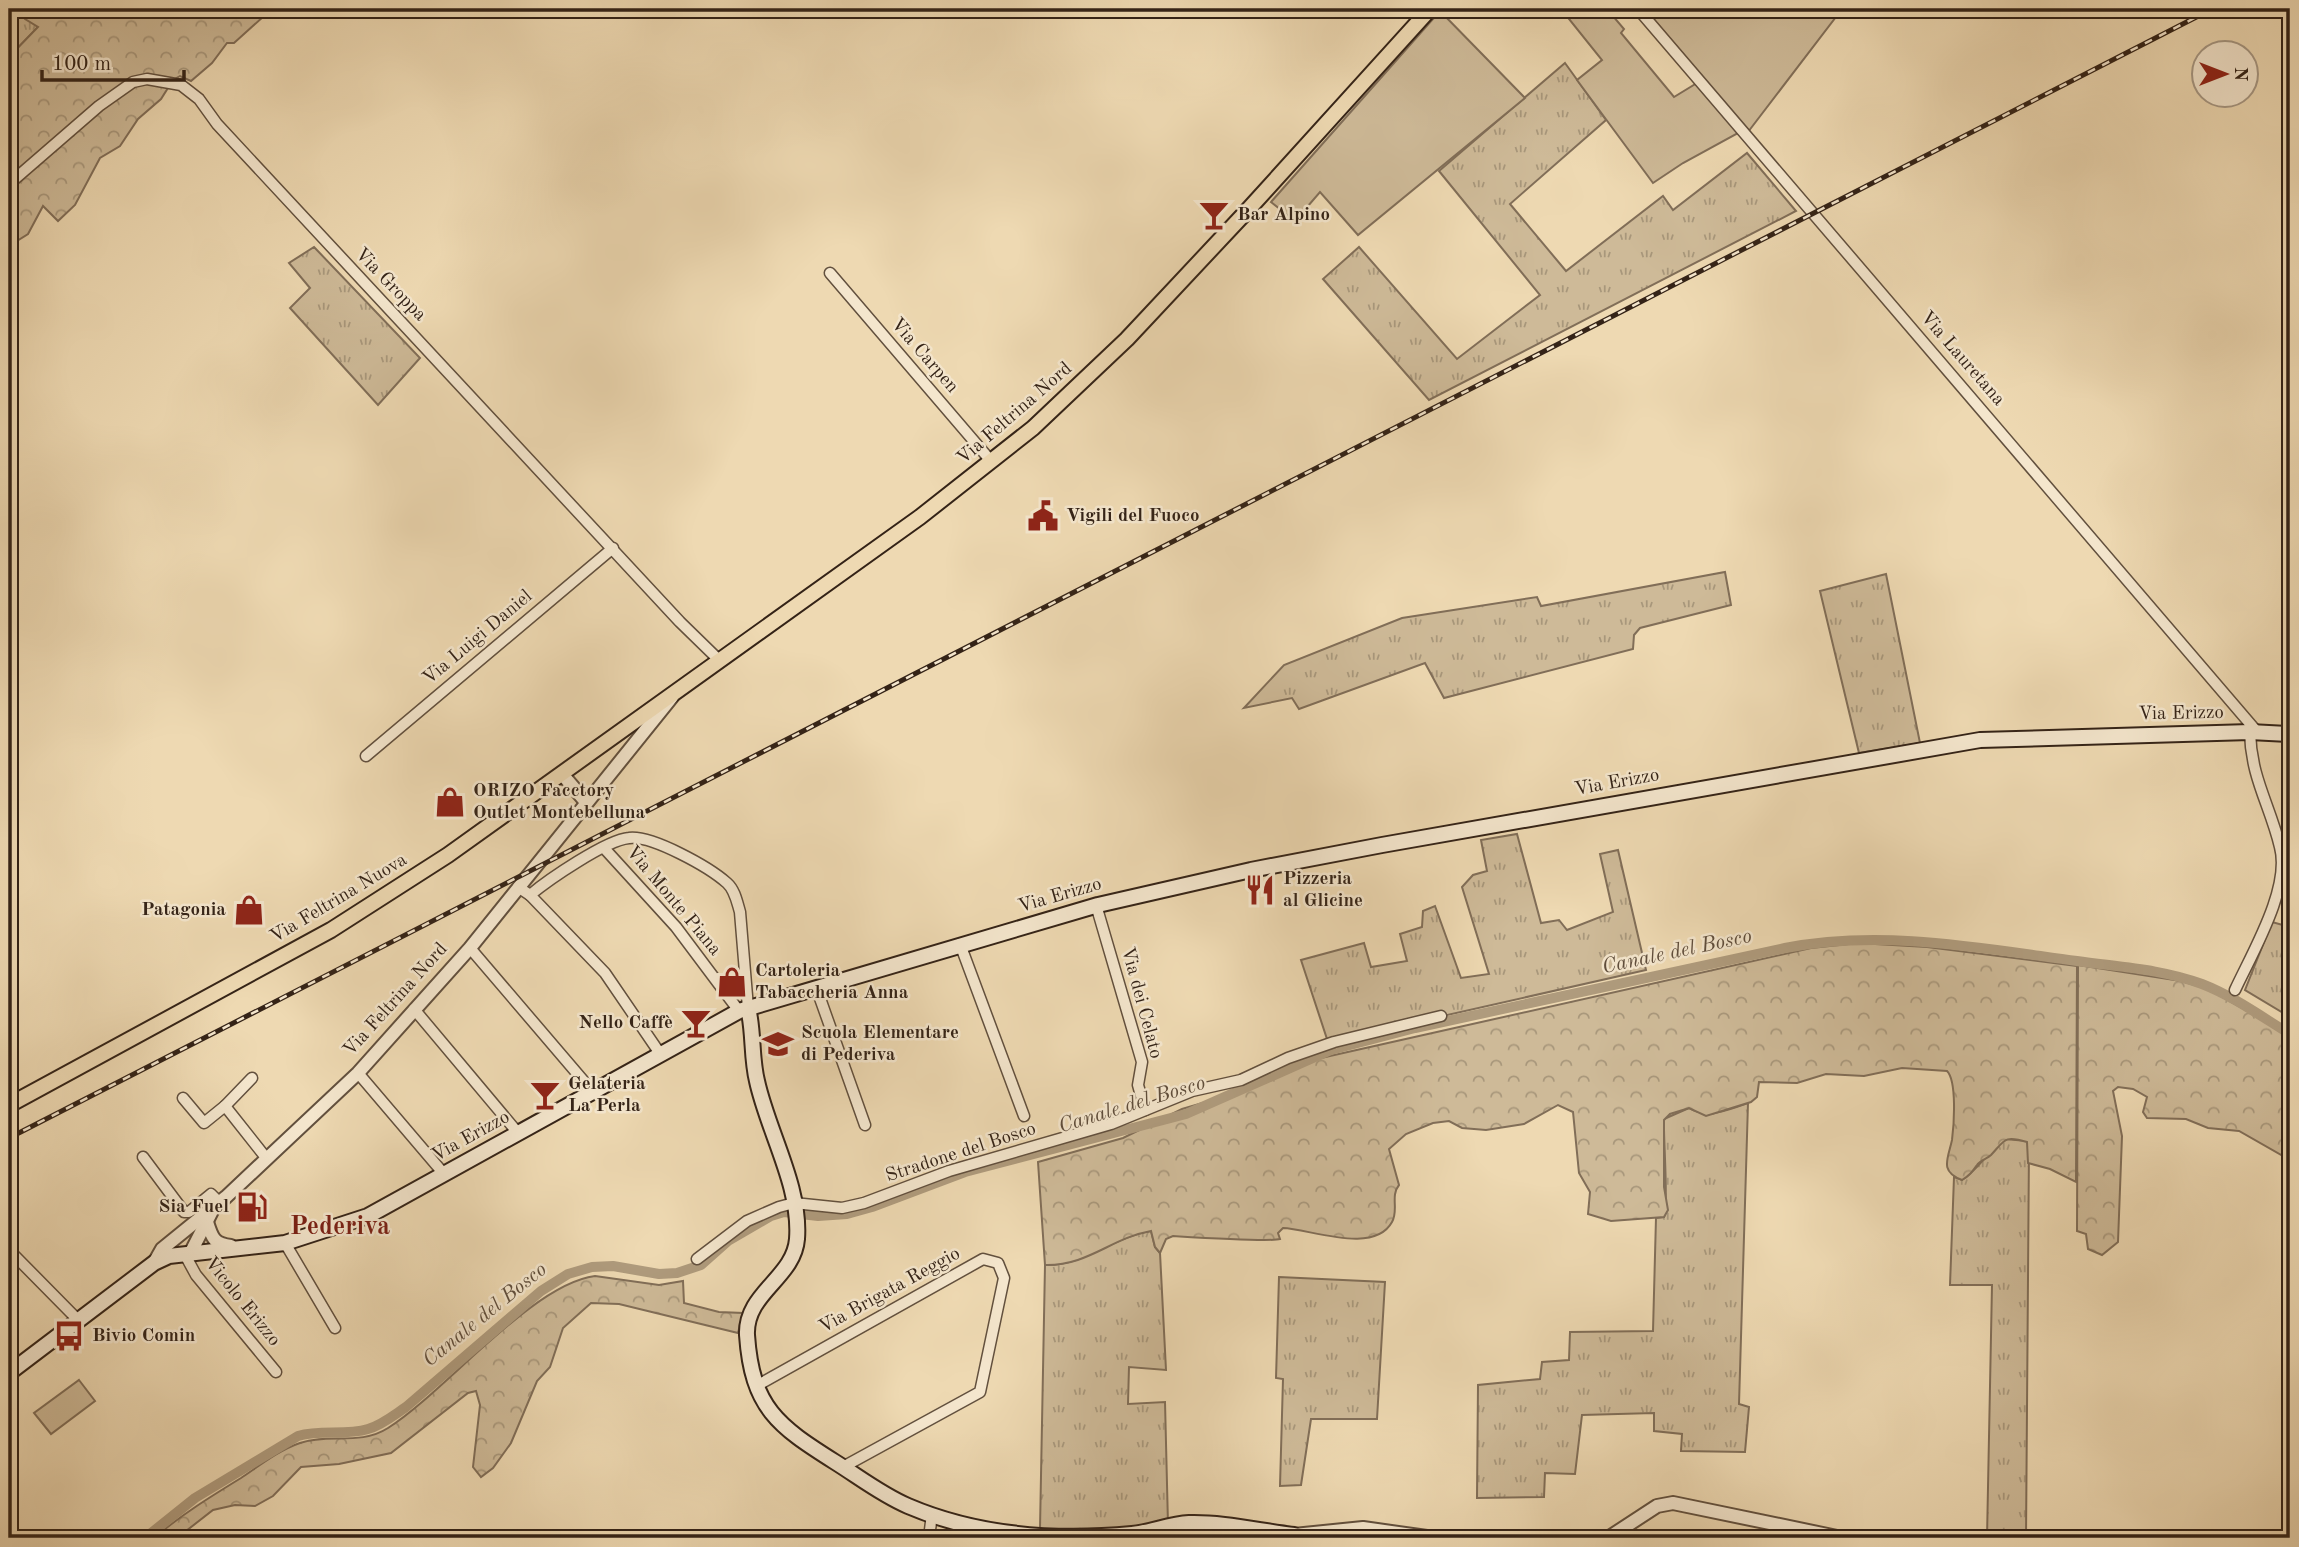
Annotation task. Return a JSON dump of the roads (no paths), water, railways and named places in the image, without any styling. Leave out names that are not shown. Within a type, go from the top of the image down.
[{"type":"main road","name":"Via Feltrina Nord","points":[[672,696],[920,517],[1033,428],[1127,339],[1247,212],[1430,9]]},
{"type":"main road","name":"Via Feltrina Nuova","points":[[9,1105],[331,930],[448,855],[672,696]]},
{"type":"main road","name":"Via Erizzo","points":[[154,1263],[188,1252],[285,1243],[368,1216],[743,1009],[1096,905],[1343,853],[1980,740],[2254,732],[2290,734]]},
{"type":"main road","points":[[743,1009],[757,1082],[795,1211],[797,1239],[791,1262],[759,1298],[749,1319],[749,1346],[758,1385],[766,1408],[776,1422],[894,1499],[932,1514],[987,1530],[1018,1534],[1133,1534],[1188,1523],[1294,1537]]},
{"type":"main road","name":"Via Feltrina Nord","points":[[9,1373],[154,1263]]},
{"type":"street","name":"Via Lauretana","points":[[1638,9],[2254,732]]},
{"type":"street","name":"Via Groppa","points":[[9,184],[121,88],[147,79],[181,85],[199,99],[217,124],[346,265],[680,622],[720,661]]},
{"type":"street","name":"Via Carpen","points":[[830,274],[991,461]]},
{"type":"street","name":"Via Luigi Daniel","points":[[366,756],[613,548]]},
{"type":"street","name":"Via Feltrina Nord","points":[[154,1263],[162,1249],[217,1204],[358,1073],[470,948],[672,696]]},
{"type":"street","points":[[2235,990],[2261,934],[2281,870],[2281,849],[2260,794],[2254,732]]},
{"type":"street","points":[[562,774],[586,803]]},
{"type":"street","points":[[530,895],[549,880],[604,848],[628,838],[654,843],[694,862],[727,883],[740,912],[743,1009]]},
{"type":"street","name":"Via Monte Piana","points":[[604,848],[676,927],[743,1009]]},
{"type":"street","points":[[518,887],[530,895],[605,973],[662,1055]]},
{"type":"street","name":"Via dei Celato","points":[[1096,905],[1142,1062],[1138,1085],[1145,1110]]},
{"type":"street","points":[[960,944],[1024,1116]]},
{"type":"street","points":[[470,948],[593,1092]]},
{"type":"street","points":[[816,987],[865,1125]]},
{"type":"street","points":[[414,1009],[518,1133]]},
{"type":"street","name":"Stradone del Bosco","points":[[697,1259],[747,1221],[795,1211],[842,1208],[864,1203],[949,1171],[1066,1139],[1192,1091],[1241,1080],[1288,1058],[1334,1042],[1441,1016]]},
{"type":"street","points":[[358,1073],[444,1174]]},
{"type":"street","points":[[183,1098],[204,1123],[252,1078]]},
{"type":"street","points":[[225,1105],[267,1159]]},
{"type":"street","points":[[143,1157],[184,1212],[189,1212],[211,1194],[217,1204]]},
{"type":"street","name":"Via Feltrina Nord","points":[[188,1252],[217,1204]]},
{"type":"street","points":[[206,1223],[212,1237],[219,1244],[242,1247]]},
{"type":"street","points":[[183,1232],[188,1252]]},
{"type":"street","points":[[285,1243],[335,1328]]},
{"type":"street","points":[[9,1250],[78,1320]]},
{"type":"street","name":"Vicolo Erizzo","points":[[188,1252],[196,1275],[276,1372]]},
{"type":"street","name":"Via Brigata Reggio","points":[[758,1385],[983,1259],[998,1263],[1004,1278],[980,1392],[843,1467]]},
{"type":"street","points":[[1608,1538],[1657,1506],[1673,1503],[1842,1538]]},
{"type":"street","points":[[929,1538],[932,1514]]},
{"type":"street","points":[[1294,1537],[1363,1528],[1434,1538]]},
{"type":"waterway","name":"Canale del Bosco","points":[[145,1538],[195,1498],[298,1436],[359,1431],[388,1420],[541,1291],[568,1274],[592,1267],[613,1266],[659,1274],[677,1273],[701,1265],[728,1241],[771,1216],[784,1212],[818,1216],[847,1214],[872,1207],[965,1172],[1186,1114],[1331,1050],[1415,1028],[1785,948],[1858,940],[1894,940],[1968,946],[2171,975],[2225,994],[2290,1034]]},
{"type":"railway","points":[[9,1138],[2212,9]]},
{"type":"place","name":"Bar Alpino","points":[[1214,215]]},
{"type":"place","name":"Vigili del Fuoco","points":[[1043,516]]},
{"type":"place","name":"ORIZO Facctory Outlet Montebelluna","points":[[450,802]]},
{"type":"place","name":"Pizzeria al Glicine","points":[[1260,890]]},
{"type":"place","name":"Patagonia","points":[[249,910]]},
{"type":"place","name":"Cartoleria Tabaccheria Anna","points":[[732,982]]},
{"type":"place","name":"Nello Caffè","points":[[696,1023]]},
{"type":"place","name":"Scuola Elementare di Pederiva","points":[[778,1044]]},
{"type":"place","name":"Gelateria La Perla","points":[[545,1095]]},
{"type":"place","name":"Sia Fuel","points":[[252,1207]]},
{"type":"place","name":"Bivio Comin","points":[[69,1336]]},
{"type":"district","name":"Pederiva","points":[[340,1227]]}]
